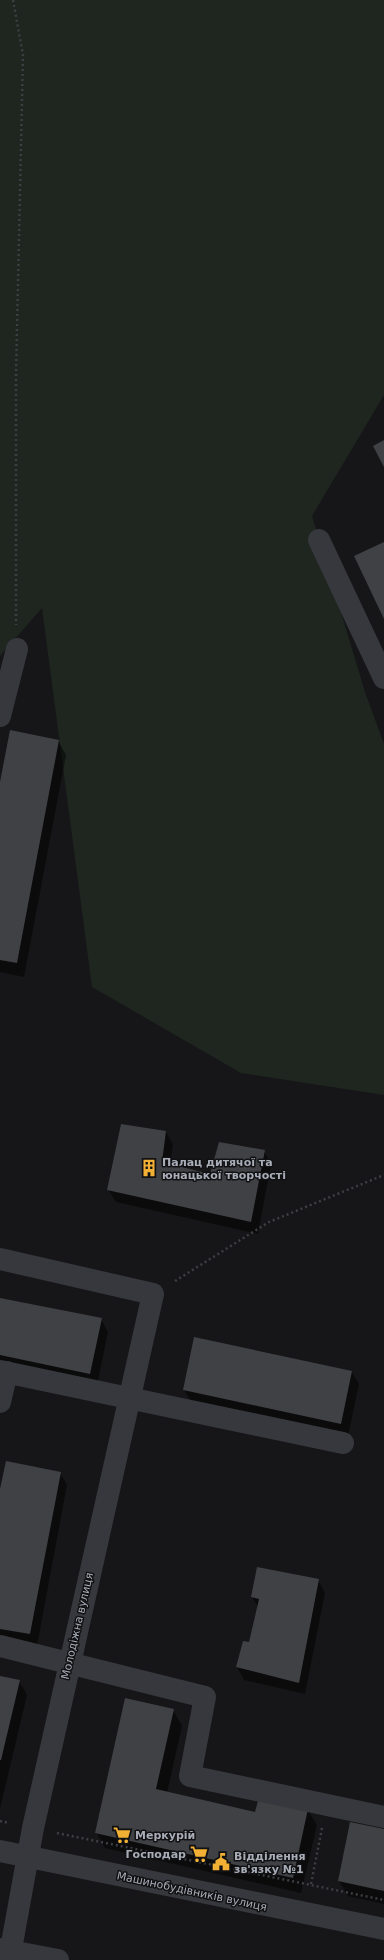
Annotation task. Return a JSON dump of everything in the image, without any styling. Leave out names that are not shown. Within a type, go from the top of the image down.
[{"type":"street","points":[[319,540],[384,678]]},
{"type":"street","points":[[0,716],[16,649]]},
{"type":"street","points":[[0,1259],[153,1294]]},
{"type":"street","name":"Молодіжна вулиця","points":[[7,1953],[29,1857],[33,1828],[69,1662],[153,1294]]},
{"type":"street","points":[[0,1402],[4,1371],[344,1443]]},
{"type":"street","points":[[0,1646],[69,1662],[205,1698],[190,1776],[384,1817]]},
{"type":"street","name":"Машинобудівників вулиця","points":[[0,1851],[384,1930]]},
{"type":"street","points":[[7,1953],[58,1960]]},
{"type":"path","points":[[13,0],[23,55],[16,374],[16,649]]},
{"type":"path","points":[[153,1294],[270,1222],[384,1175]]},
{"type":"path","points":[[310,1884],[326,1804]]},
{"type":"path","points":[[0,1821],[384,1900]]},
{"type":"shaded area","points":[[0,0],[384,0],[384,395],[312,516],[365,692],[384,744],[384,1095],[241,1073],[92,987],[42,608],[0,656]]},
{"type":"building","points":[[384,440],[384,467],[373,446]]},
{"type":"building","points":[[384,542],[384,619],[354,556]]},
{"type":"building","points":[[10,730],[59,740],[17,963],[0,960],[0,782]]},
{"type":"building","name":"Палац дитячої та юнацької творчості","points":[[121,1124],[166,1131],[162,1162],[210,1174],[219,1142],[265,1150],[251,1222],[107,1190]]},
{"type":"building","points":[[0,1298],[102,1318],[90,1374],[0,1355]]},
{"type":"building","points":[[194,1337],[352,1371],[341,1424],[183,1390]]},
{"type":"building","points":[[6,1461],[61,1472],[30,1634],[0,1629],[0,1489]]},
{"type":"building","points":[[257,1567],[319,1579],[299,1683],[236,1667],[243,1641],[249,1642],[259,1599],[251,1597]]},
{"type":"building","points":[[0,1676],[20,1680],[1,1760],[0,1760]]},
{"type":"building","points":[[125,1698],[174,1709],[156,1789],[255,1812],[259,1797],[308,1809],[293,1878],[95,1833]]},
{"type":"building","points":[[350,1822],[384,1829],[384,1891],[338,1881]]},
{"type":"place","name":"Палац дитячої та юнацької творчості","points":[[149,1168]]},
{"type":"place","name":"Меркурій","points":[[122,1835]]},
{"type":"place","name":"Господар","points":[[199,1854]]},
{"type":"place","name":"Відділення зв'язку №1","points":[[221,1862]]}]
